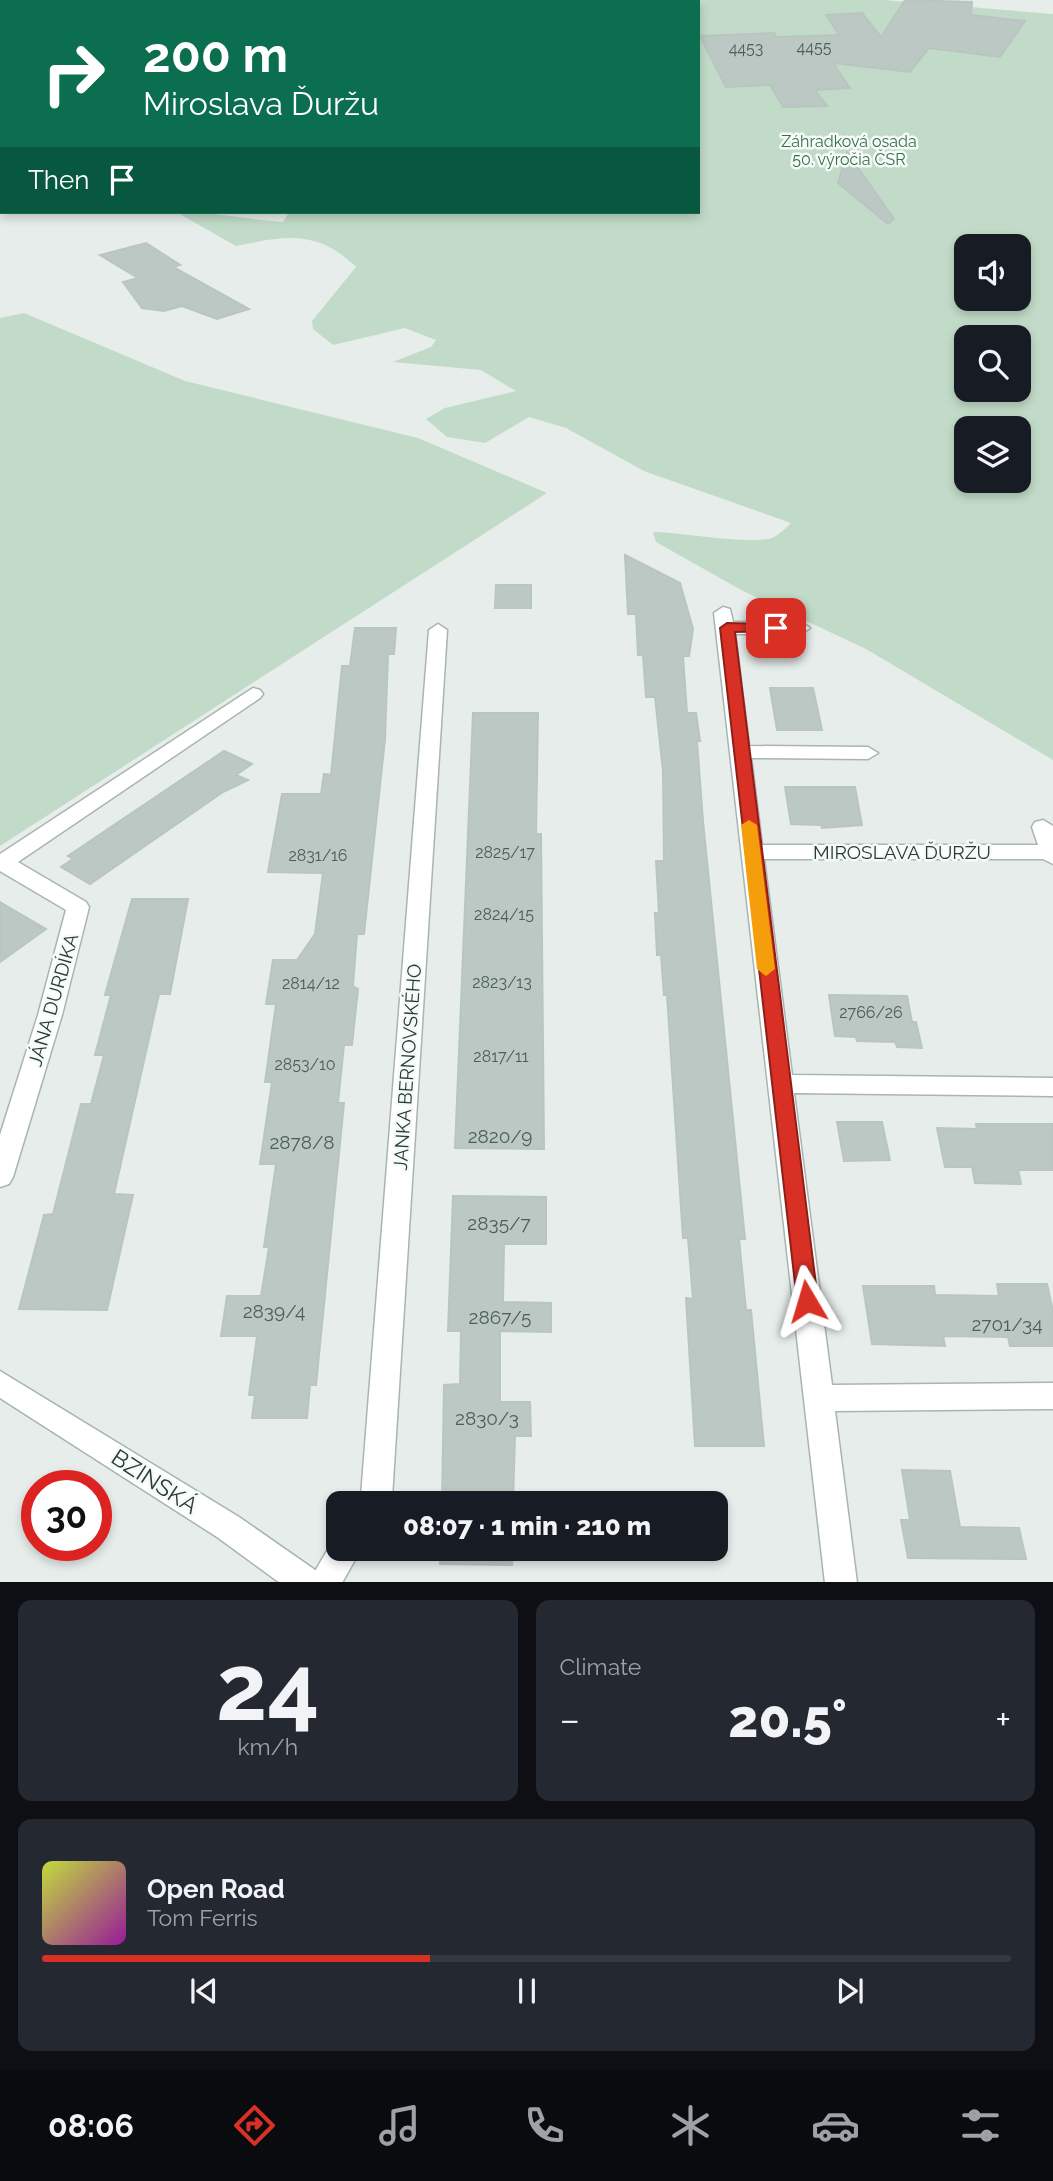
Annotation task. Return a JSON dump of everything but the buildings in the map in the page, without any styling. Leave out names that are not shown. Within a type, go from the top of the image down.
[{"type":"street","points":[[801,628],[725,620],[841,1582]]},
{"type":"street","name":"JANKA BERNOVSKÉHO","points":[[375,1491],[438,630]]},
{"type":"street","name":"JÁNA DURDÍKA","points":[[0,1177],[50,1015],[78,907],[1,863],[253,694]]},
{"type":"street","points":[[740,751],[868,753]]},
{"type":"street","name":"MIROSLAVA ĎURŽU","points":[[752,852],[1052,855],[1043,827]]},
{"type":"street","points":[[780,1084],[1053,1087]]},
{"type":"street","name":"BZINSKÁ","points":[[0,1382],[228,1527],[306,1582]]},
{"type":"street","points":[[819,1398],[1053,1396]]},
{"type":"street","points":[[325,1582],[338,1561]]},
{"type":"green space","name":"Záhradková osada 50. výročia ČSR","points":[[700,0],[884,0],[1053,14],[1053,760],[866,649],[743,591],[656,542],[653,532],[750,540],[774,537],[791,523],[644,471],[566,428],[529,417],[485,443],[447,437],[426,419],[445,408],[516,391],[481,370],[393,362],[431,347],[436,340],[405,328],[333,345],[313,329],[312,321],[356,267],[328,246],[300,238],[236,246],[180,214],[216,214],[283,222],[288,214],[700,214]]},
{"type":"green space","points":[[24,313],[185,381],[418,438],[547,493],[0,846],[0,318]]},
{"type":"slow traffic","points":[[749,825],[766,969]]},
{"type":"route","points":[[776,628],[727,628],[807,1301]]}]
